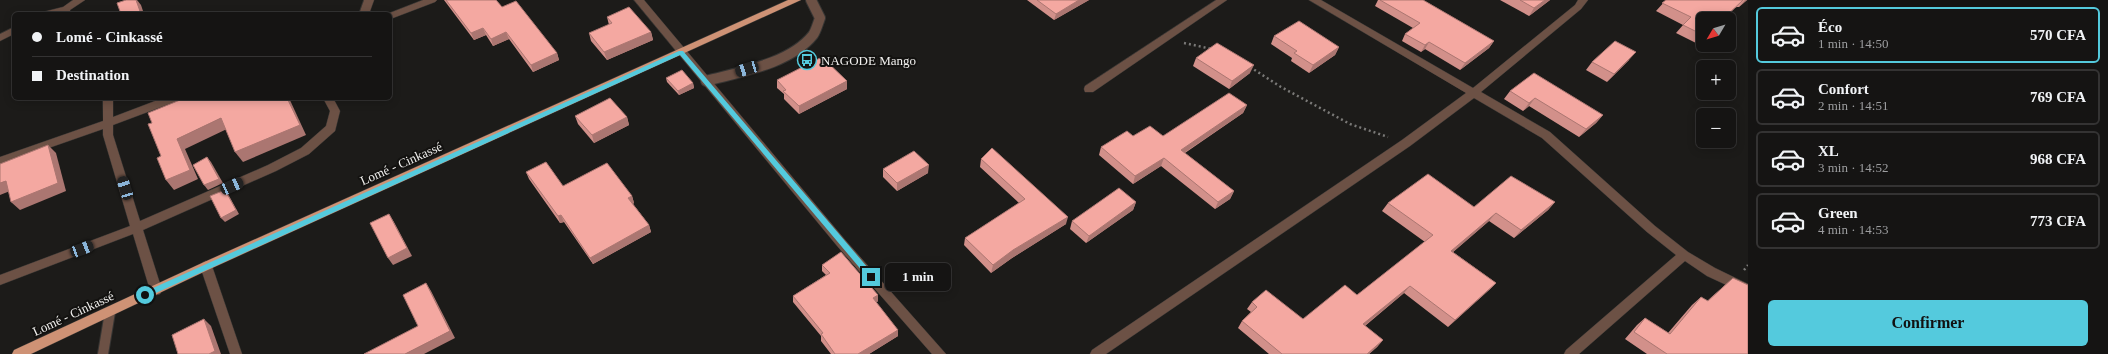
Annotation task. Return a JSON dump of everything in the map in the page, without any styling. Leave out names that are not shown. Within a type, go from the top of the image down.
[{"type":"highway","name":"Lomé - Cinkassé","points":[[18,354],[206,266],[796,0]]},
{"type":"street","points":[[65,12],[80,0]]},
{"type":"street","points":[[365,12],[370,0]]},
{"type":"street","points":[[392,15],[432,0]]},
{"type":"street","points":[[639,0],[842,244],[940,354]]},
{"type":"street","points":[[1089,89],[1160,40],[1222,0]]},
{"type":"street","points":[[1314,0],[1546,135],[1651,229],[1684,256],[1711,272],[1748,290]]},
{"type":"street","points":[[1096,354],[1406,143],[1473,93],[1578,6],[1583,0]]},
{"type":"street","points":[[0,38],[12,31]]},
{"type":"street","points":[[108,100],[108,135],[156,290]]},
{"type":"street","points":[[0,161],[109,123],[168,100]]},
{"type":"street","points":[[0,280],[137,228],[272,168],[305,151],[331,128],[335,111],[329,100]]},
{"type":"street","points":[[1570,354],[1684,256]]},
{"type":"street","points":[[206,266],[236,354]]},
{"type":"lane","points":[[706,81],[782,57],[801,46],[814,34],[820,18],[811,0]]},
{"type":"lane","points":[[103,354],[110,312]]},
{"type":"path","points":[[1160,40],[1194,44],[1216,50]]},
{"type":"path","points":[[1250,66],[1281,87],[1350,124],[1406,143]]},
{"type":"building","points":[[126,0],[136,0],[140,12],[120,12],[117,3]]},
{"type":"building","points":[[446,0],[496,0],[502,7],[516,1],[557,53],[531,65],[506,32],[491,39],[483,28],[471,33]]},
{"type":"building","points":[[1037,0],[1079,0],[1056,14]]},
{"type":"building","points":[[1380,0],[1423,0],[1494,41],[1465,63],[1429,42],[1425,45],[1405,34],[1420,23]]},
{"type":"building","points":[[1520,0],[1545,0],[1534,8]]},
{"type":"building","points":[[1666,0],[1743,0],[1730,12],[1696,12],[1696,32],[1683,25],[1691,17],[1662,3]]},
{"type":"building","points":[[629,7],[651,32],[604,52],[589,33],[612,23],[607,17]]},
{"type":"building","points":[[1299,21],[1339,47],[1313,65],[1294,53],[1297,51],[1274,36]]},
{"type":"building","points":[[1615,41],[1636,52],[1614,74],[1592,62]]},
{"type":"building","points":[[1217,43],[1254,65],[1232,81],[1196,58]]},
{"type":"building","points":[[822,57],[847,81],[799,106],[783,91],[786,90],[777,80]]},
{"type":"building","points":[[682,70],[693,83],[678,91],[666,78]]},
{"type":"building","points":[[1534,73],[1603,115],[1586,129],[1535,98],[1529,103],[1510,91]]},
{"type":"building","points":[[1229,93],[1247,105],[1181,150],[1234,191],[1218,202],[1164,158],[1135,176],[1101,147],[1127,131],[1133,136],[1150,126],[1163,136]]},
{"type":"building","points":[[610,98],[627,117],[592,135],[575,116]]},
{"type":"building","points":[[180,100],[288,100],[300,125],[235,152],[221,118],[177,139],[190,170],[166,180],[157,158],[161,156],[148,124],[152,123],[148,113]]},
{"type":"building","points":[[48,145],[58,183],[11,202],[6,181],[0,183],[0,164]]},
{"type":"building","points":[[992,148],[1068,217],[1013,250],[993,265],[965,238],[1025,199],[981,159]]},
{"type":"building","points":[[914,151],[929,165],[897,183],[883,169]]},
{"type":"building","points":[[207,157],[219,179],[204,185],[193,165]]},
{"type":"building","points":[[546,162],[563,186],[607,163],[632,196],[628,198],[649,225],[590,258],[561,215],[558,216],[526,172]]},
{"type":"building","points":[[1428,174],[1474,207],[1511,176],[1555,202],[1521,230],[1496,213],[1451,251],[1496,283],[1455,320],[1410,286],[1363,324],[1383,340],[1367,354],[1282,354],[1242,321],[1257,307],[1252,302],[1266,290],[1303,319],[1345,285],[1357,295],[1433,235],[1388,203]]},
{"type":"building","points":[[1119,188],[1136,202],[1089,236],[1072,221]]},
{"type":"building","points":[[225,190],[236,210],[221,218],[210,196]]},
{"type":"building","points":[[389,214],[407,248],[388,258],[370,223]]},
{"type":"building","points":[[841,252],[878,295],[873,298],[898,330],[858,354],[835,354],[821,334],[823,333],[793,296],[830,273],[822,265]]},
{"type":"building","points":[[1733,278],[1748,285],[1748,354],[1667,354],[1634,332],[1645,318],[1670,334],[1701,297],[1708,301]]},
{"type":"building","points":[[426,283],[450,331],[405,354],[364,354],[418,326],[403,295]]},
{"type":"building","points":[[204,319],[215,351],[209,354],[178,354],[172,335]]},
{"type":"place","name":"NAGODE Mango","points":[[807,60]]},
{"type":"route","points":[[145,295],[206,266],[681,52],[871,277]]}]
